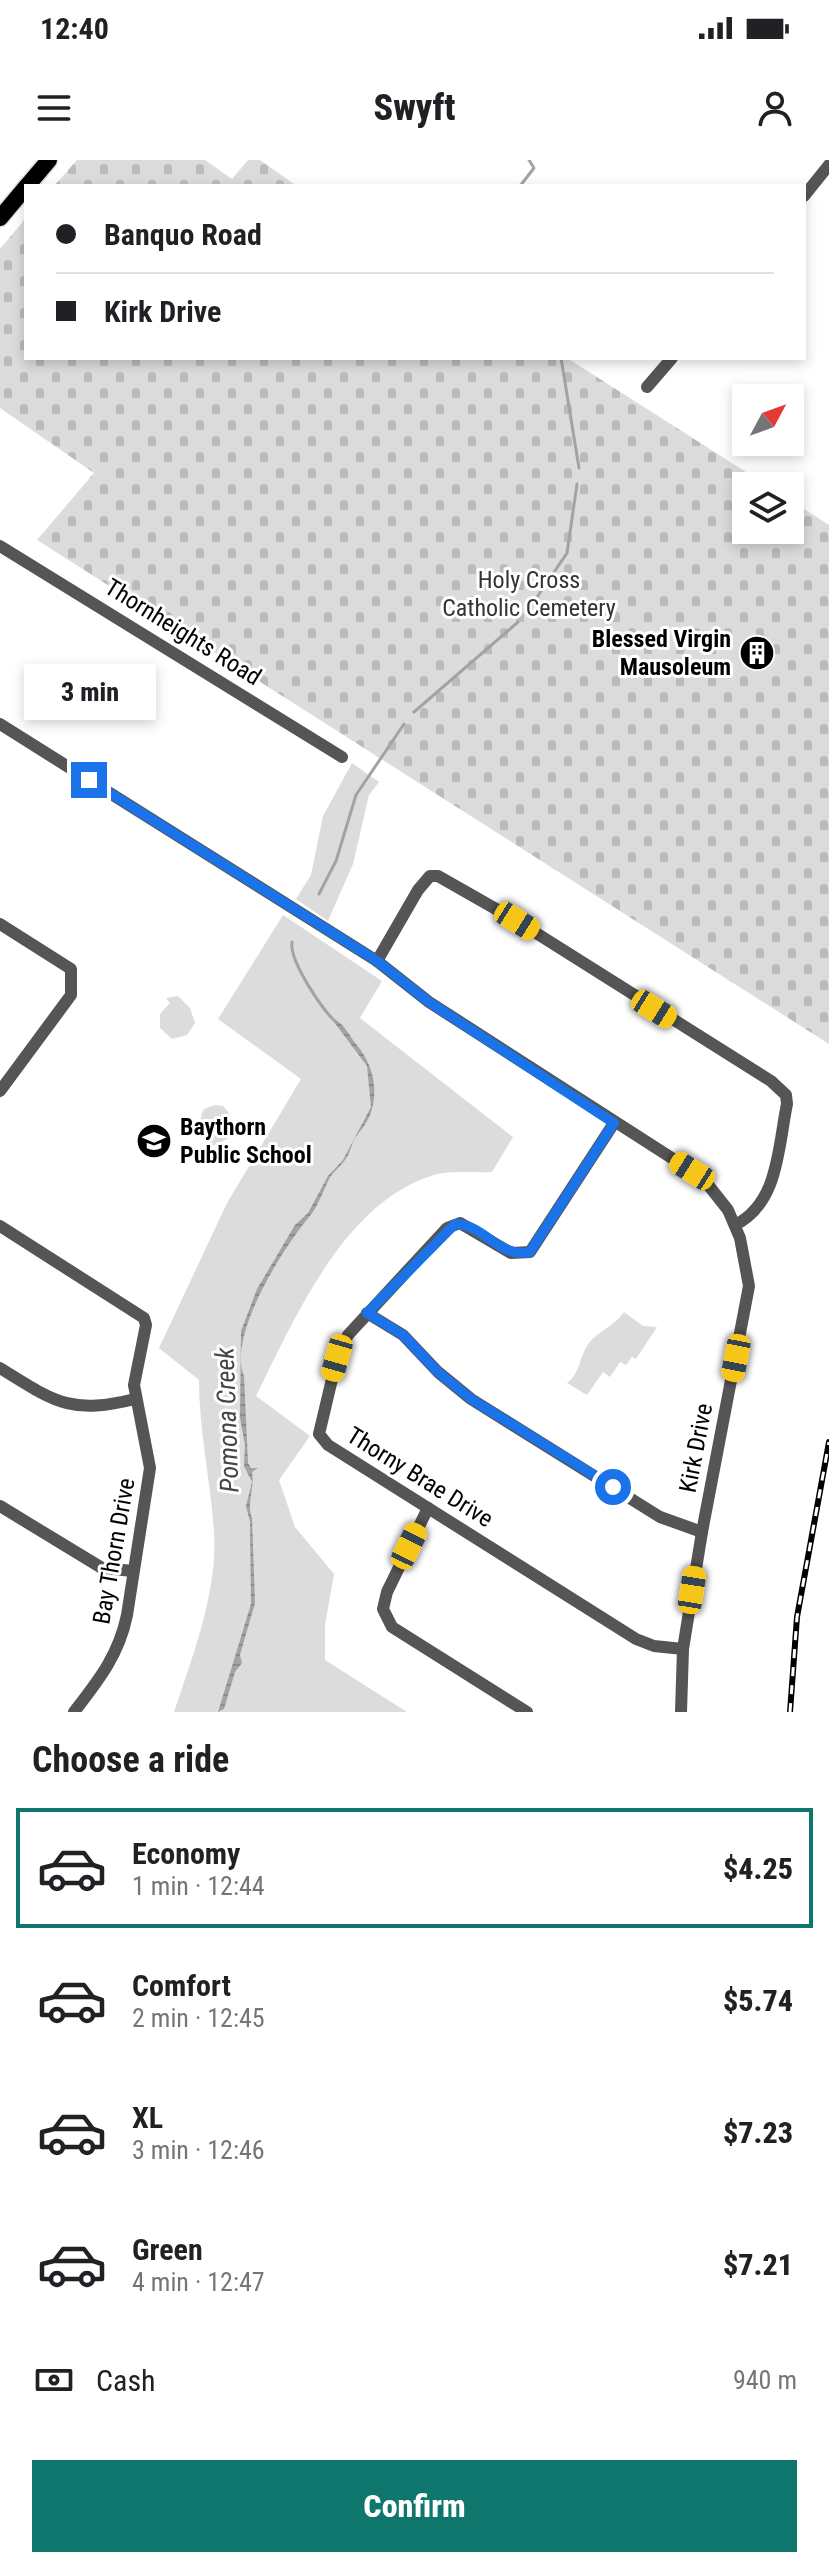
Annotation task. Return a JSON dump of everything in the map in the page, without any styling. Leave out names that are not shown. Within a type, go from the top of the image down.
[{"type":"main road","points":[[29,184],[49,160]]},
{"type":"main road","points":[[0,218],[24,190]]},
{"type":"street","points":[[806,194],[829,165]]},
{"type":"street","points":[[647,387],[670,360]]},
{"type":"street","name":"Thornheights Road","points":[[0,546],[342,757]]},
{"type":"street","name":"Kirk Drive","points":[[0,724],[377,961],[429,1002],[692,1171],[720,1199],[735,1225],[745,1252],[749,1286],[683,1649],[681,1712]]},
{"type":"street","points":[[377,961],[418,890],[430,876],[438,876],[517,921],[771,1081],[786,1095],[787,1104],[770,1186],[750,1217],[735,1225]]},
{"type":"street","points":[[0,924],[71,969],[74,978],[71,995],[3,1083]]},
{"type":"street","name":"Thorny Brae Drive","points":[[614,1123],[530,1252],[511,1253],[467,1226],[455,1224],[367,1313],[348,1335],[337,1358],[319,1434],[328,1445],[636,1639],[654,1646],[683,1649]]},
{"type":"street","name":"Bay Thorn Drive","points":[[0,1226],[144,1318],[146,1334],[136,1362],[135,1399],[150,1468],[123,1635],[101,1680],[74,1712]]},
{"type":"street","points":[[367,1313],[403,1335],[438,1372],[471,1399],[660,1517],[702,1532]]},
{"type":"street","points":[[0,1368],[53,1400],[80,1408],[135,1399]]},
{"type":"street","points":[[0,1506],[102,1568],[133,1571]]},
{"type":"street","points":[[428,1508],[387,1592],[385,1615],[392,1627],[527,1712]]},
{"type":"green space","points":[[77,160],[205,160],[232,179],[248,160],[260,160],[294,184],[56,184]]},
{"type":"green space","name":"Holy Cross Catholic Cemetery","points":[[24,220],[24,360],[570,360],[746,472],[732,472],[732,544],[804,544],[804,509],[829,525],[829,1044],[37,540],[94,473],[0,408],[0,249]]},
{"type":"green space","points":[[352,763],[379,782],[369,795],[353,864],[328,921],[296,899],[311,875],[323,816]]},
{"type":"green space","points":[[283,915],[382,981],[360,1018],[513,1137],[492,1172],[453,1172],[431,1176],[400,1190],[372,1212],[347,1238],[325,1268],[305,1300],[256,1396],[310,1436],[279,1480],[295,1527],[334,1574],[325,1625],[325,1660],[407,1712],[174,1712],[208,1601],[214,1533],[199,1380],[159,1348],[227,1203],[301,1079],[218,1019]]},
{"type":"green space","points":[[178,996],[190,1008],[195,1023],[187,1035],[172,1039],[160,1028],[160,1014],[170,1003],[166,998]]},
{"type":"green space","points":[[223,1106],[231,1122],[226,1133],[229,1138],[212,1146],[203,1134],[200,1120],[204,1109]]},
{"type":"green space","points":[[624,1312],[643,1326],[657,1327],[636,1359],[632,1357],[626,1365],[620,1362],[610,1377],[603,1372],[587,1395],[567,1383],[575,1374],[589,1343]]},
{"type":"shaded area","points":[[337,1021],[345,1029],[370,1067],[374,1085],[373,1103],[347,1158],[331,1176],[315,1209],[273,1270],[243,1338],[241,1359],[248,1463],[251,1468],[258,1468],[252,1472],[252,1482],[244,1466],[245,1445],[240,1418],[241,1331],[257,1289],[295,1225],[308,1213],[328,1176],[343,1160],[371,1107],[367,1066],[334,1022]]},
{"type":"shaded area","points":[[252,1482],[250,1507],[255,1603],[240,1655],[242,1663],[235,1672],[224,1709],[218,1712],[251,1604],[250,1522],[246,1506]]},
{"type":"waterway","name":"Pomona Creek","points":[[522,184],[534,168],[529,160]]},
{"type":"waterway","name":"Pomona Creek","points":[[561,360],[579,468]]},
{"type":"waterway","name":"Pomona Creek","points":[[529,609],[567,553],[577,484]]},
{"type":"waterway","name":"Pomona Creek","points":[[414,712],[518,622]]},
{"type":"waterway","name":"Pomona Creek","points":[[319,894],[336,861],[356,795],[404,724]]},
{"type":"waterway","name":"Pomona Creek","points":[[292,942],[301,973],[337,1023]]},
{"type":"railway","points":[[790,1712],[797,1617],[829,1442]]},
{"type":"place","name":"Blessed Virgin Mausoleum","points":[[757,653]]},
{"type":"place","name":"Baythorn Public School","points":[[154,1141]]},
{"type":"route","points":[[89,780],[377,961],[429,1002],[614,1123],[530,1252],[511,1253],[467,1226],[455,1224],[447,1228],[367,1313],[403,1335],[438,1372],[471,1399],[613,1487]]}]
